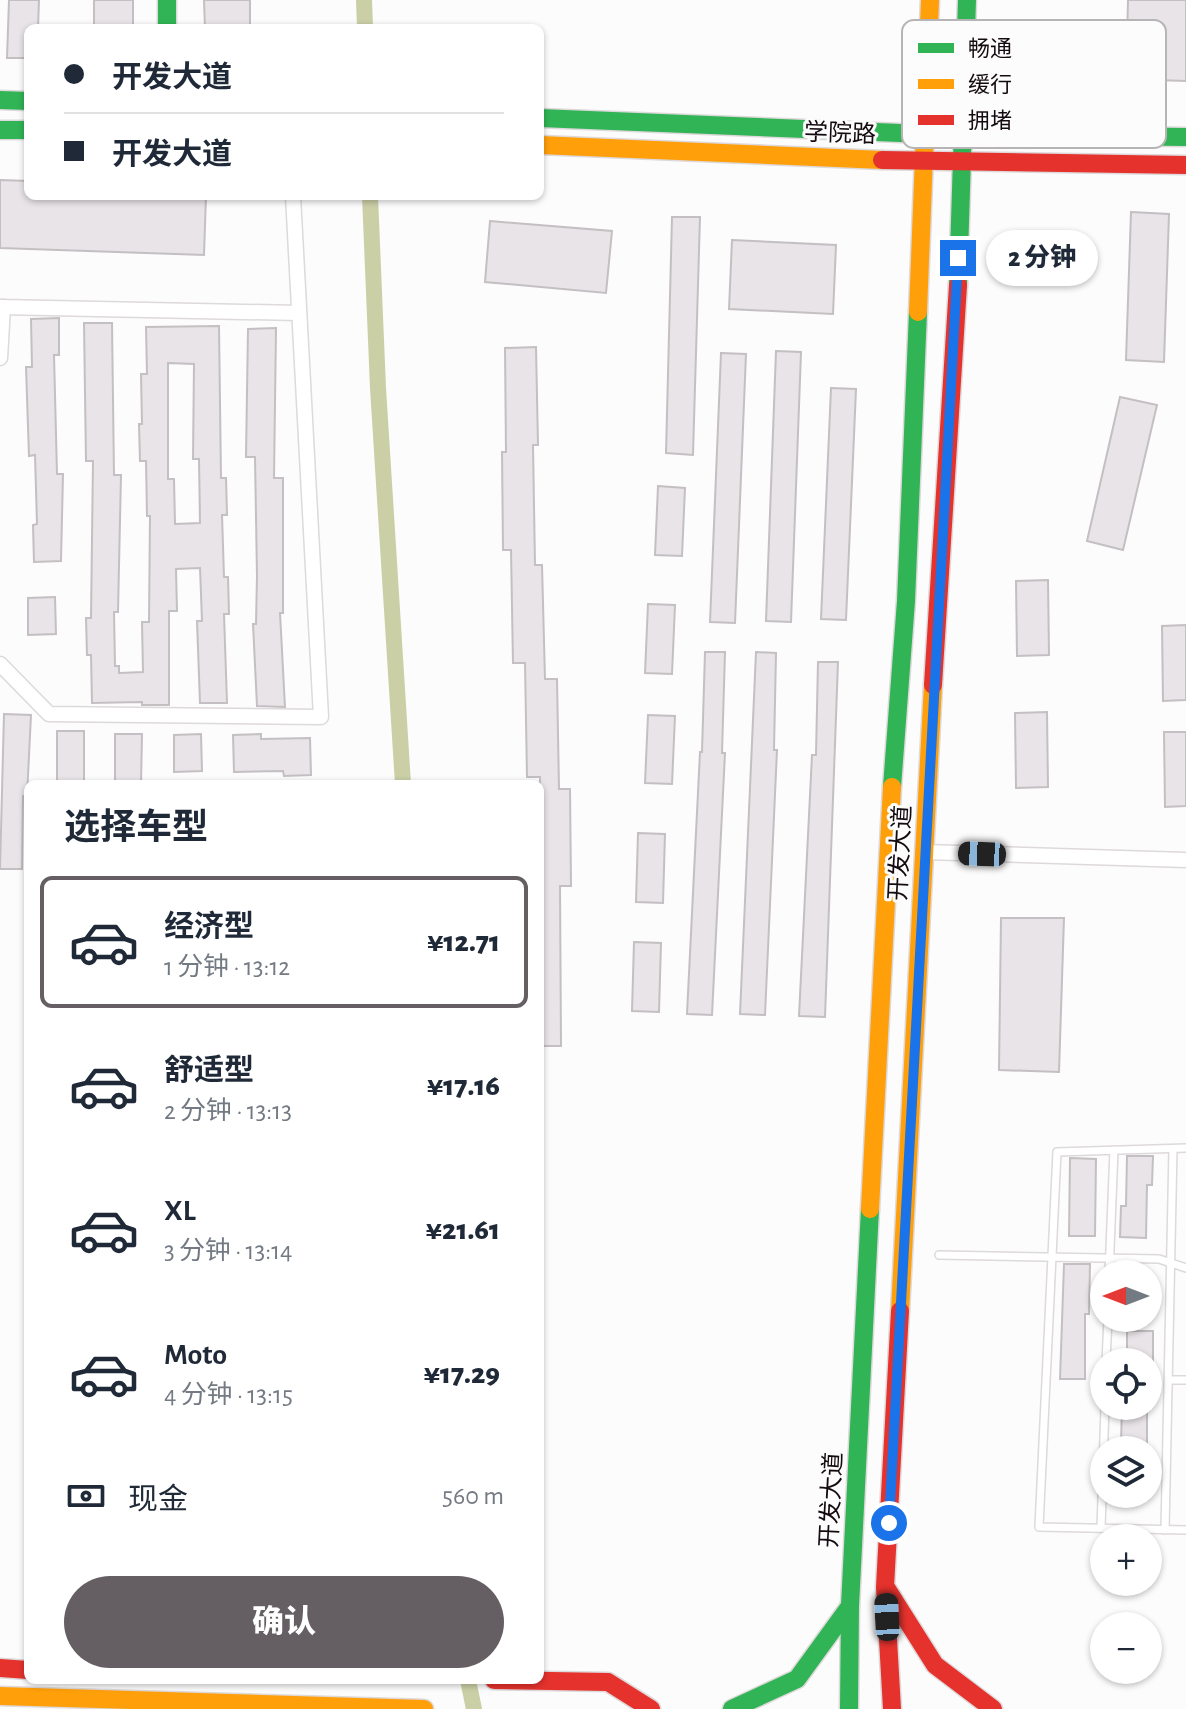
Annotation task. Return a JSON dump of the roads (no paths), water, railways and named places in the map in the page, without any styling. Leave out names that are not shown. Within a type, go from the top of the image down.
[{"type":"main road","points":[[167,0],[167,24]]},
{"type":"main road","name":"开发大道","points":[[929,20],[930,0]]},
{"type":"main road","name":"开发大道","points":[[967,0],[967,20]]},
{"type":"main road","points":[[0,100],[24,101]]},
{"type":"main road","name":"学院路","points":[[544,118],[902,133]]},
{"type":"main road","points":[[0,130],[24,130]]},
{"type":"main road","name":"学院路","points":[[1166,137],[1186,137]]},
{"type":"main road","name":"学院路","points":[[544,145],[962,163],[1186,165]]},
{"type":"main road","name":"开发大道","points":[[849,1709],[850,1606],[896,701],[906,601],[924,148]]},
{"type":"main road","name":"开发大道","points":[[892,1709],[885,1587],[963,148]]},
{"type":"main road","points":[[885,1587],[935,1665],[993,1709]]},
{"type":"main road","points":[[732,1709],[797,1679],[850,1606]]},
{"type":"main road","points":[[0,1668],[24,1670]]},
{"type":"main road","points":[[544,1681],[608,1682],[651,1709]]},
{"type":"main road","points":[[0,1696],[424,1709]]},
{"type":"street","points":[[0,664],[49,714],[321,717],[293,200]]},
{"type":"street","points":[[0,358],[2,307],[299,313]]},
{"type":"street","points":[[924,852],[1186,860]]},
{"type":"lane","points":[[1090,1528],[1039,1527],[1057,1152],[1186,1148]]},
{"type":"lane","points":[[1165,1530],[1173,1149]]},
{"type":"lane","points":[[1109,1258],[1114,1150]]},
{"type":"lane","points":[[939,1255],[1169,1261],[1186,1268]]},
{"type":"lane","points":[[1171,1380],[1186,1380]]},
{"type":"lane","points":[[1101,1524],[1105,1420]]},
{"type":"lane","points":[[1162,1530],[1186,1530]]},
{"type":"waterway","points":[[364,0],[365,24]]},
{"type":"waterway","points":[[370,200],[378,388],[403,780]]},
{"type":"waterway","points":[[469,1684],[474,1709]]}]
